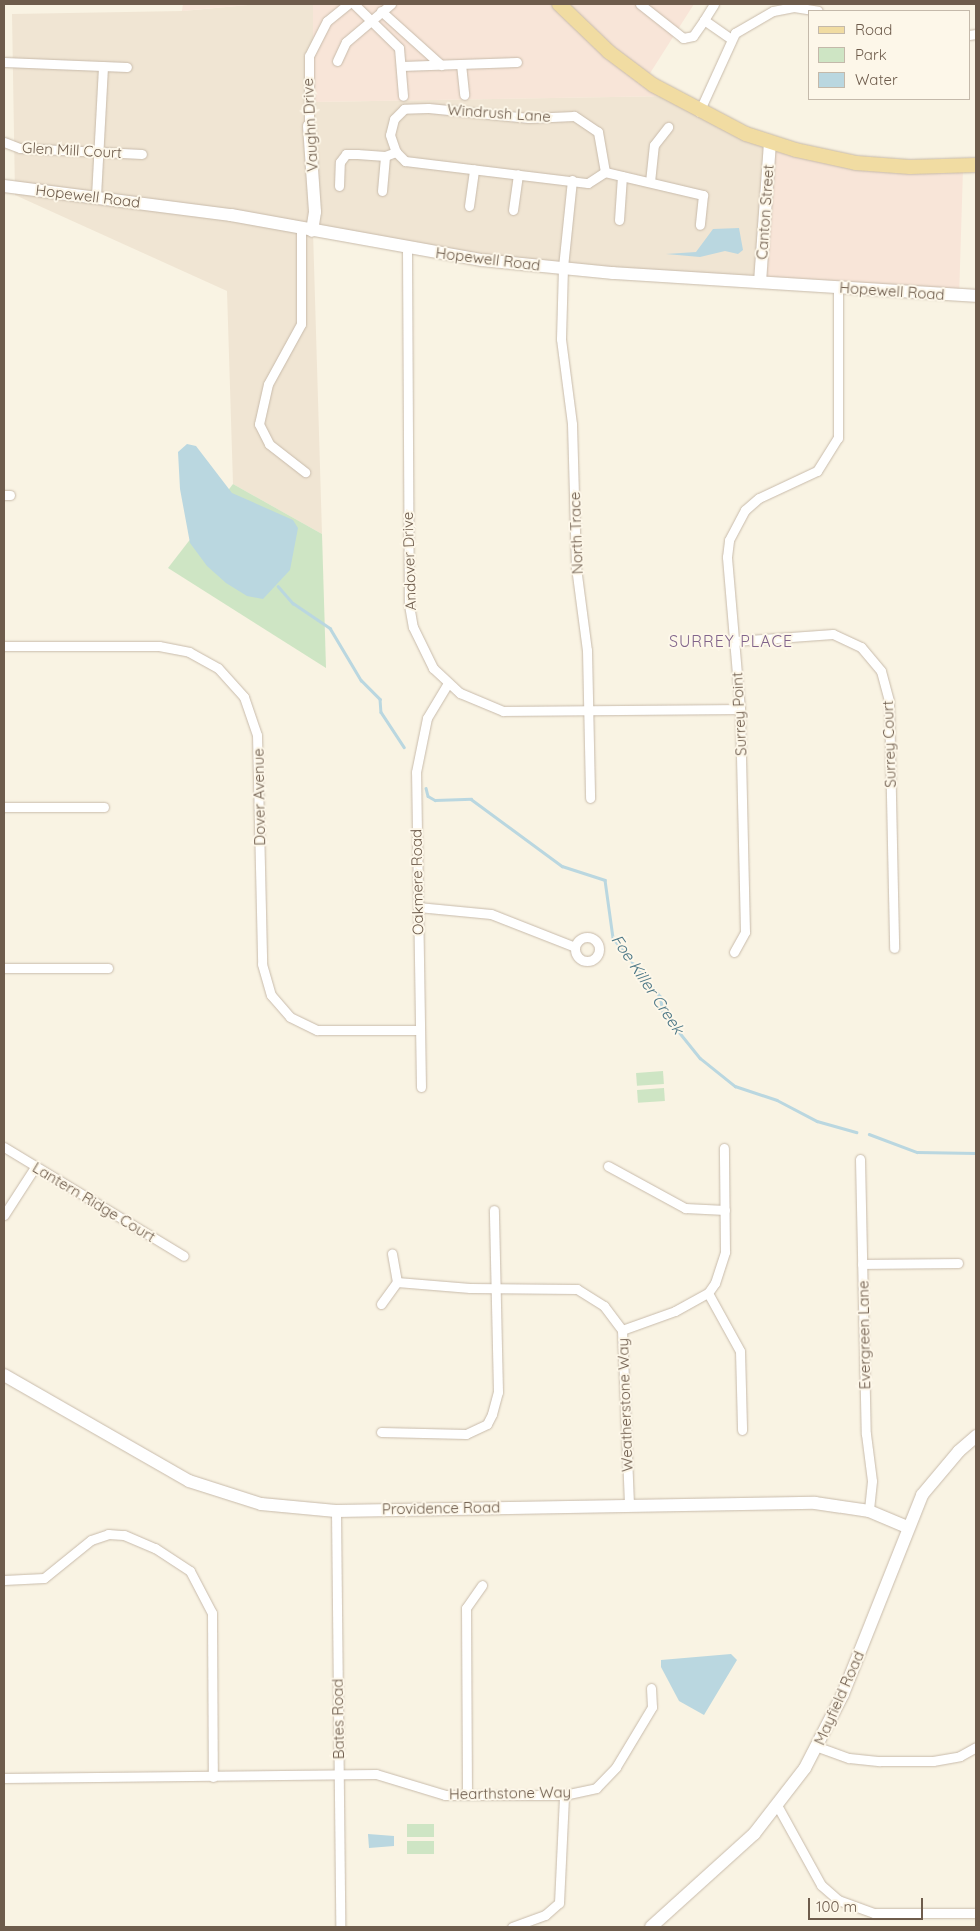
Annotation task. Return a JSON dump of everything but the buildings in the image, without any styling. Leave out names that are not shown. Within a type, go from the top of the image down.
[{"type":"main road","points":[[559,4],[632,70],[699,112],[770,143],[824,157],[883,166],[976,165]]},
{"type":"street","name":"Vaughn Drive","points":[[306,230],[315,212],[309,126],[309,56],[327,22],[348,4]]},
{"type":"street","points":[[354,4],[400,48],[403,96]]},
{"type":"street","points":[[337,61],[346,42],[391,4]]},
{"type":"street","points":[[640,4],[683,38],[693,36],[714,4]]},
{"type":"street","points":[[699,112],[731,39],[754,20],[773,11],[813,8]]},
{"type":"street","points":[[382,11],[441,65]]},
{"type":"street","points":[[704,20],[731,39]]},
{"type":"street","points":[[4,62],[127,67]]},
{"type":"street","points":[[401,66],[517,62]]},
{"type":"street","points":[[461,64],[464,95]]},
{"type":"street","points":[[96,196],[103,66]]},
{"type":"street","name":"Windrush Lane","points":[[396,152],[390,135],[394,119],[404,109],[529,118],[574,116],[598,132],[605,172]]},
{"type":"street","points":[[650,182],[654,145],[668,127]]},
{"type":"street","name":"Glen Mill Court","points":[[4,142],[20,148],[142,154]]},
{"type":"street","name":"Canton Street","points":[[760,282],[770,143]]},
{"type":"street","points":[[339,186],[340,162],[346,154],[385,156],[396,152],[405,161],[588,183],[605,172],[703,194],[700,226]]},
{"type":"street","points":[[382,191],[385,156]]},
{"type":"street","points":[[469,206],[474,169]]},
{"type":"street","points":[[513,210],[518,174]]},
{"type":"street","points":[[619,220],[622,176]]},
{"type":"street","points":[[562,267],[572,180]]},
{"type":"street","name":"Hopewell Road","points":[[4,186],[96,196],[306,230],[408,249],[562,267],[976,296]]},
{"type":"street","points":[[306,230],[302,324],[268,384],[259,424],[269,444],[306,472]]},
{"type":"street","name":"Andover Drive","points":[[408,249],[409,605],[421,648],[448,683],[474,701],[503,711],[589,712],[740,709]]},
{"type":"street","name":"North Trace","points":[[562,267],[561,339],[572,424],[576,566],[587,650],[590,798]]},
{"type":"street","name":"Surrey Point","points":[[734,952],[745,932],[740,709],[728,557],[735,525],[759,498],[816,471],[838,438],[838,287]]},
{"type":"street","name":"Surrey Court","points":[[735,641],[833,634],[861,647],[881,671],[889,700],[894,948]]},
{"type":"street","name":"Dover Avenue","points":[[4,646],[159,646],[189,652],[218,668],[244,698],[257,735],[262,964],[271,994],[290,1017],[317,1030],[420,1030]]},
{"type":"street","name":"Oakmere Road","points":[[420,1087],[417,757],[427,718],[448,683]]},
{"type":"street","points":[[4,807],[104,807]]},
{"type":"street","points":[[418,907],[491,914],[574,947]]},
{"type":"street","points":[[4,968],[108,968]]},
{"type":"street","name":"Lantern Ridge Court","points":[[4,1148],[184,1256]]},
{"type":"street","points":[[622,1330],[675,1311],[708,1294],[721,1273],[725,1210],[724,1148]]},
{"type":"street","name":"Evergreen Lane","points":[[860,1159],[866,1434],[872,1481],[869,1511]]},
{"type":"street","points":[[608,1166],[685,1208],[725,1210]]},
{"type":"street","points":[[4,1215],[35,1167]]},
{"type":"street","points":[[381,1432],[455,1435],[487,1424],[498,1392],[494,1210]]},
{"type":"street","points":[[381,1304],[397,1282],[392,1253]]},
{"type":"street","points":[[862,1264],[958,1263]]},
{"type":"street","name":"Weatherstone Way","points":[[397,1282],[495,1288],[578,1290],[596,1298],[622,1330],[629,1505]]},
{"type":"street","points":[[708,1294],[740,1351],[742,1430]]},
{"type":"street","name":"Providence Road","points":[[4,1375],[189,1481],[261,1504],[336,1511],[779,1502],[869,1511],[906,1527]]},
{"type":"street","name":"Mayfield Road","points":[[651,1927],[754,1834],[778,1806],[818,1747],[859,1654],[906,1527],[927,1486],[976,1436]]},
{"type":"street","name":"Bates Road","points":[[336,1511],[340,1927]]},
{"type":"street","points":[[4,1580],[44,1578],[91,1540],[108,1534],[124,1535],[155,1548],[190,1571],[212,1613],[213,1777]]},
{"type":"street","points":[[467,1795],[466,1608],[482,1585]]},
{"type":"street","name":"Hearthstone Way","points":[[4,1778],[383,1774],[445,1795],[564,1795],[596,1788],[616,1767],[652,1707],[651,1688]]},
{"type":"street","points":[[818,1747],[849,1758],[880,1761],[933,1760],[960,1756],[976,1747]]},
{"type":"street","points":[[512,1927],[545,1915],[560,1903],[564,1795]]},
{"type":"street","points":[[778,1806],[822,1885],[838,1900],[874,1913],[976,1913]]},
{"type":"shaded area","points":[[183,4],[258,4],[182,11]]},
{"type":"shaded area","points":[[258,4],[313,4],[313,102],[672,96],[773,142],[764,282],[448,257],[313,231],[322,534],[233,484],[227,291],[15,195],[12,14],[183,11]]},
{"type":"shaded area","points":[[313,4],[694,4],[647,78],[672,96],[313,102]]},
{"type":"shaded area","points":[[773,142],[823,158],[963,169],[959,299],[764,282]]},
{"type":"green space","points":[[233,484],[322,534],[326,668],[168,568]]},
{"type":"green space","points":[[663,1071],[664,1084],[637,1086],[636,1073]]},
{"type":"green space","points":[[664,1088],[665,1101],[638,1103],[637,1090]]},
{"type":"green space","points":[[407,1824],[434,1824],[434,1837],[407,1837]]},
{"type":"green space","points":[[407,1841],[434,1841],[434,1854],[407,1854]]},
{"type":"water","points":[[739,228],[743,250],[738,254],[725,251],[700,257],[666,254],[696,252],[713,229]]},
{"type":"water","points":[[187,444],[196,446],[232,493],[293,520],[298,528],[290,570],[263,599],[247,596],[226,583],[207,566],[190,543],[180,489],[178,452]]},
{"type":"water","points":[[731,1654],[737,1660],[704,1715],[679,1701],[661,1667],[661,1660]]},
{"type":"water","points":[[368,1834],[394,1836],[394,1846],[369,1848]]},
{"type":"waterway","name":"Foe Killer Creek","points":[[278,586],[293,603],[330,628],[361,680],[380,699],[381,712],[404,747]]},
{"type":"waterway","name":"Foe Killer Creek","points":[[426,788],[428,796],[435,800],[471,799],[562,866],[605,880],[613,938],[660,996],[663,1012],[700,1058],[735,1086],[777,1100],[817,1121],[856,1132]]},
{"type":"waterway","name":"Foe Killer Creek","points":[[869,1134],[917,1152],[976,1153]]},
{"type":"district","name":"SURREY PLACE","points":[[731,641]]}]
